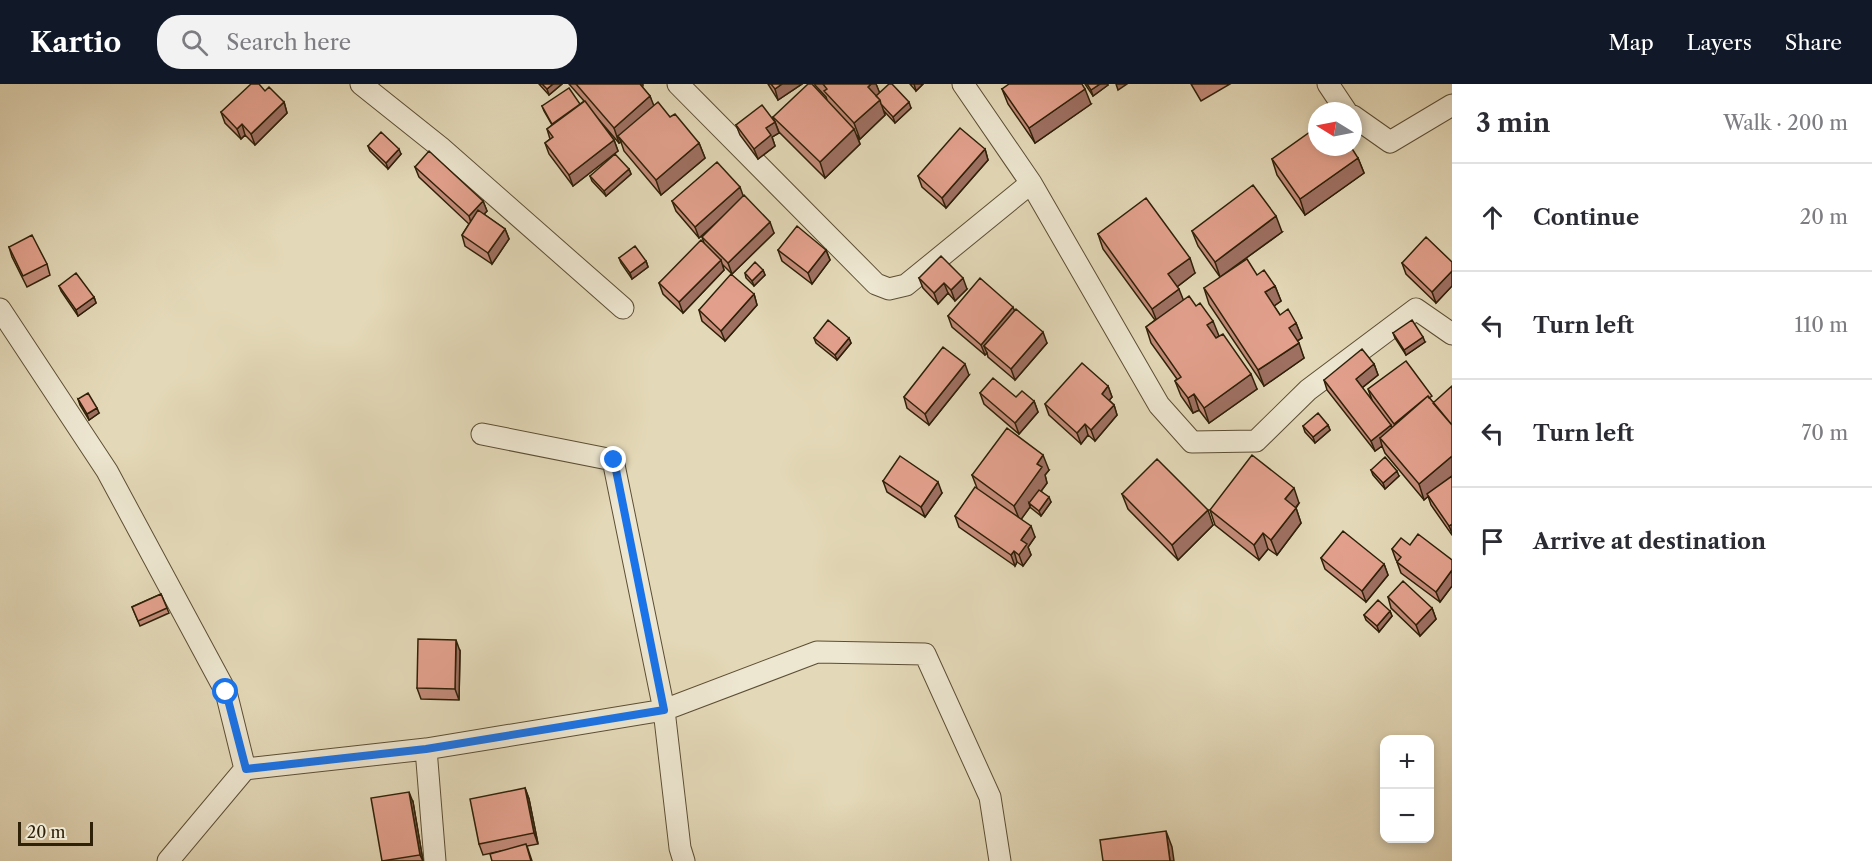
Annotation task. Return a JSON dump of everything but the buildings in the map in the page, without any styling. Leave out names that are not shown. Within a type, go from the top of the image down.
[{"type":"street","points":[[361,84],[440,147],[622,308]]},
{"type":"street","points":[[678,84],[876,284],[889,289],[906,285],[1031,183]]},
{"type":"street","points":[[963,84],[1031,183],[1159,405],[1192,442],[1256,441],[1308,390],[1416,309],[1452,334]]},
{"type":"street","points":[[1328,84],[1340,102]]},
{"type":"street","points":[[1362,122],[1390,142],[1452,105]]},
{"type":"street","points":[[0,309],[107,471],[226,692],[246,769]]},
{"type":"street","points":[[482,434],[614,460],[664,710],[680,849],[684,861]]},
{"type":"street","points":[[168,861],[246,769],[426,749],[664,710],[817,652],[925,654],[990,797],[1000,861]]},
{"type":"street","points":[[426,749],[435,861]]},
{"type":"route","points":[[226,692],[246,769],[426,749],[664,710],[614,460]]}]
